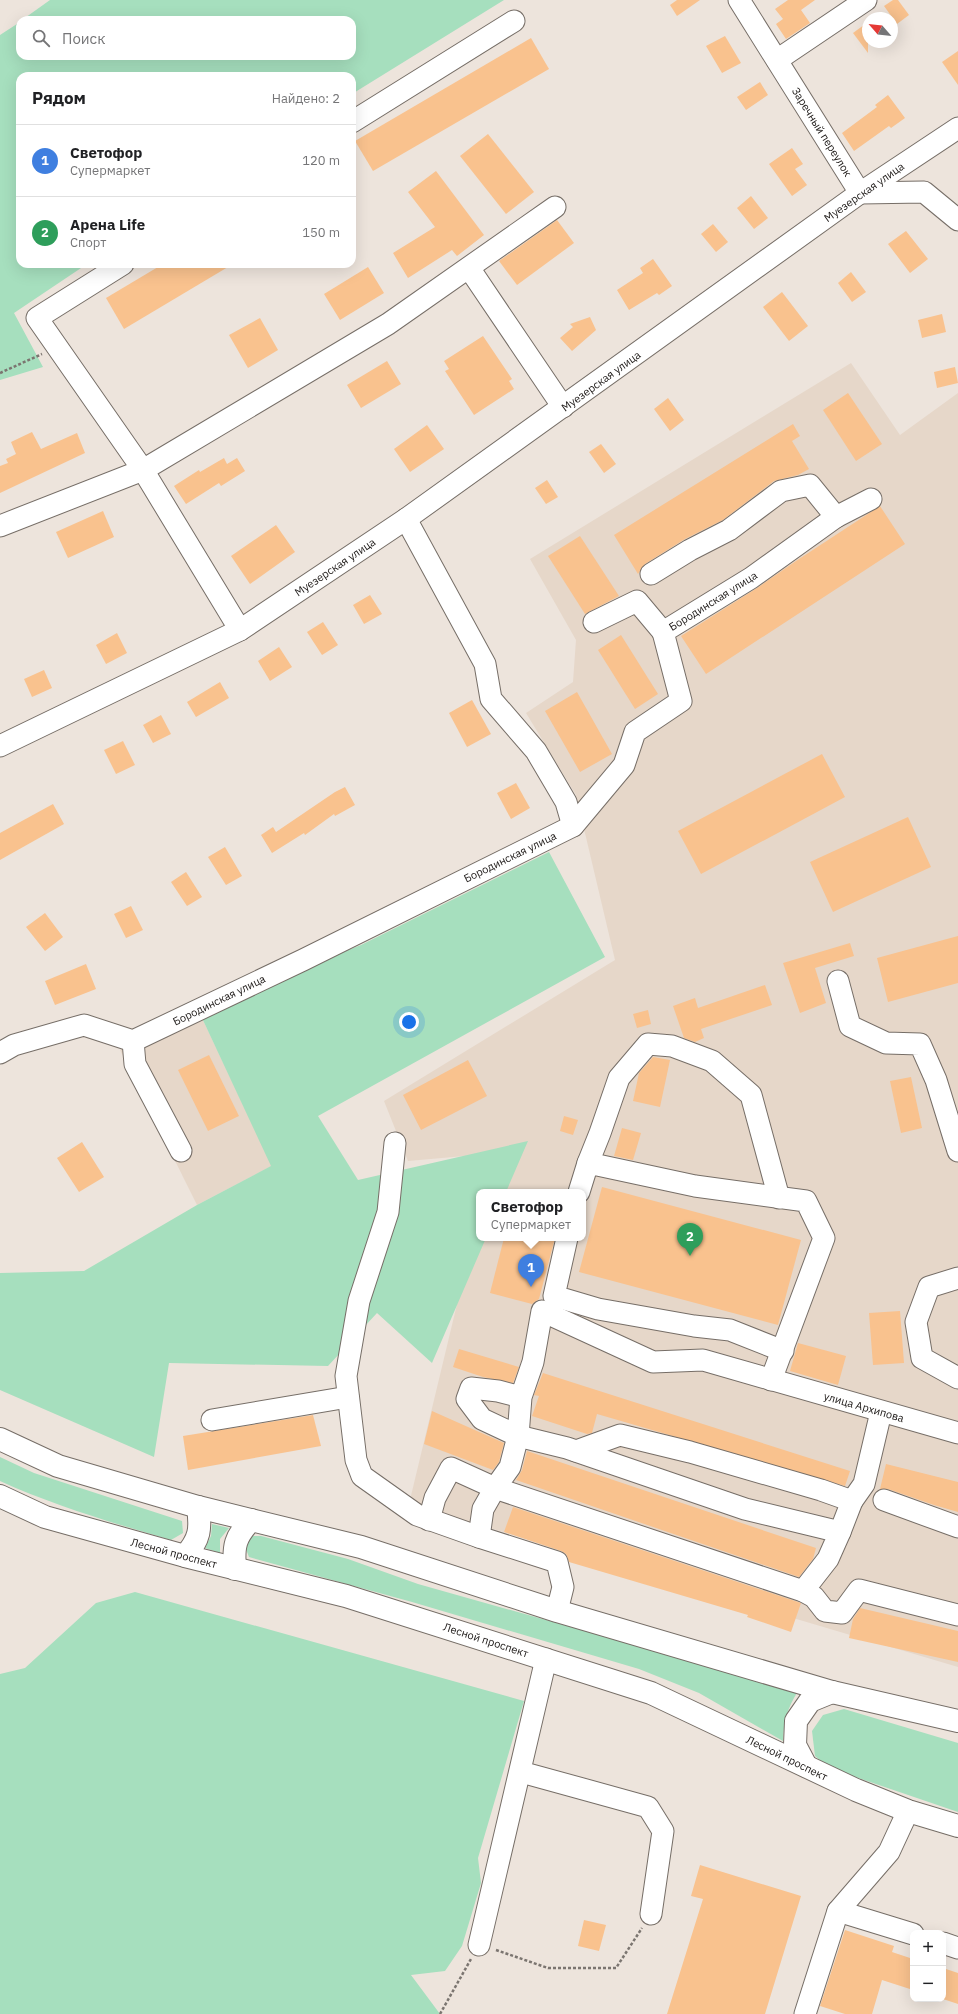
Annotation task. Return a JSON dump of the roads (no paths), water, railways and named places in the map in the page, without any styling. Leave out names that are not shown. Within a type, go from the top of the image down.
[{"type":"main road","points":[[0,1439],[58,1466],[198,1507],[361,1547],[557,1611],[832,1692],[958,1722]]},
{"type":"main road","name":"Лесной проспект","points":[[0,1496],[45,1517],[184,1556],[346,1596],[651,1693],[856,1790],[908,1811],[958,1826]]},
{"type":"main road","points":[[184,1556],[196,1543],[200,1525],[198,1507]]},
{"type":"main road","points":[[236,1569],[233,1551],[239,1534],[251,1520]]},
{"type":"main road","points":[[806,1766],[795,1745],[796,1721],[810,1701],[832,1692]]},
{"type":"street","name":"Заречный переулок","points":[[739,0],[860,194]]},
{"type":"street","points":[[777,60],[866,0]]},
{"type":"street","points":[[356,120],[514,21]]},
{"type":"street","name":"Муезерская улица","points":[[0,746],[240,630],[406,519],[564,408],[860,194],[958,128]]},
{"type":"street","points":[[860,194],[924,192],[958,220]]},
{"type":"street","points":[[0,526],[143,470],[388,324],[555,207]]},
{"type":"street","points":[[117,268],[37,318],[56,348],[143,470],[240,630]]},
{"type":"street","points":[[469,268],[564,408]]},
{"type":"street","points":[[651,574],[690,550],[729,530],[781,491],[810,485],[836,517]]},
{"type":"street","name":"Бородинская улица","points":[[133,1041],[303,960],[573,826],[624,765],[635,732],[681,701],[663,632],[751,578],[836,517],[871,499]]},
{"type":"street","points":[[406,519],[485,664],[491,699],[536,751],[566,802],[573,826]]},
{"type":"street","points":[[594,622],[637,601],[663,632]]},
{"type":"street","points":[[838,981],[850,1026],[886,1043],[920,1044],[936,1080],[958,1151]]},
{"type":"street","points":[[0,1053],[14,1045],[84,1025],[133,1041],[135,1064],[181,1151]]},
{"type":"street","points":[[580,1189],[619,1078],[648,1044],[672,1046],[712,1061],[751,1095],[779,1198]]},
{"type":"street","points":[[395,1143],[388,1212],[359,1301],[346,1376],[356,1460],[362,1476],[417,1515],[557,1562],[563,1587],[557,1611]]},
{"type":"street","points":[[588,1163],[695,1186],[806,1201],[824,1238],[783,1352],[771,1380]]},
{"type":"street","points":[[566,1241],[554,1296],[598,1309],[694,1326],[730,1330],[783,1352]]},
{"type":"street","points":[[958,1278],[929,1287],[916,1322],[922,1358],[958,1378]]},
{"type":"street","name":"улица Архипова","points":[[521,1397],[533,1362],[542,1311],[653,1362],[703,1360],[958,1433]]},
{"type":"street","points":[[479,1537],[483,1509],[510,1466],[518,1436],[521,1397],[498,1391],[471,1388],[467,1399],[482,1419],[518,1436],[576,1451],[745,1509],[840,1532]]},
{"type":"street","points":[[212,1420],[348,1397]]},
{"type":"street","points":[[803,1591],[828,1558],[852,1501],[864,1484],[881,1412]]},
{"type":"street","points":[[576,1451],[620,1435],[690,1452],[821,1490],[852,1501]]},
{"type":"street","points":[[429,1520],[434,1498],[451,1468],[495,1488],[803,1591],[814,1597],[826,1611],[842,1613],[859,1590],[958,1615]]},
{"type":"street","points":[[884,1500],[958,1526]]},
{"type":"street","points":[[479,1944],[521,1772],[546,1659]]},
{"type":"street","points":[[521,1772],[648,1807],[663,1831],[651,1914]]},
{"type":"street","points":[[805,2014],[838,1911],[889,1852],[908,1811]]},
{"type":"street","points":[[838,1911],[910,1933]]},
{"type":"street","points":[[946,1945],[958,1948]]},
{"type":"place","name":"Арена Life","points":[[690,1256]]},
{"type":"place","name":"Светофор","points":[[531,1287]]}]
